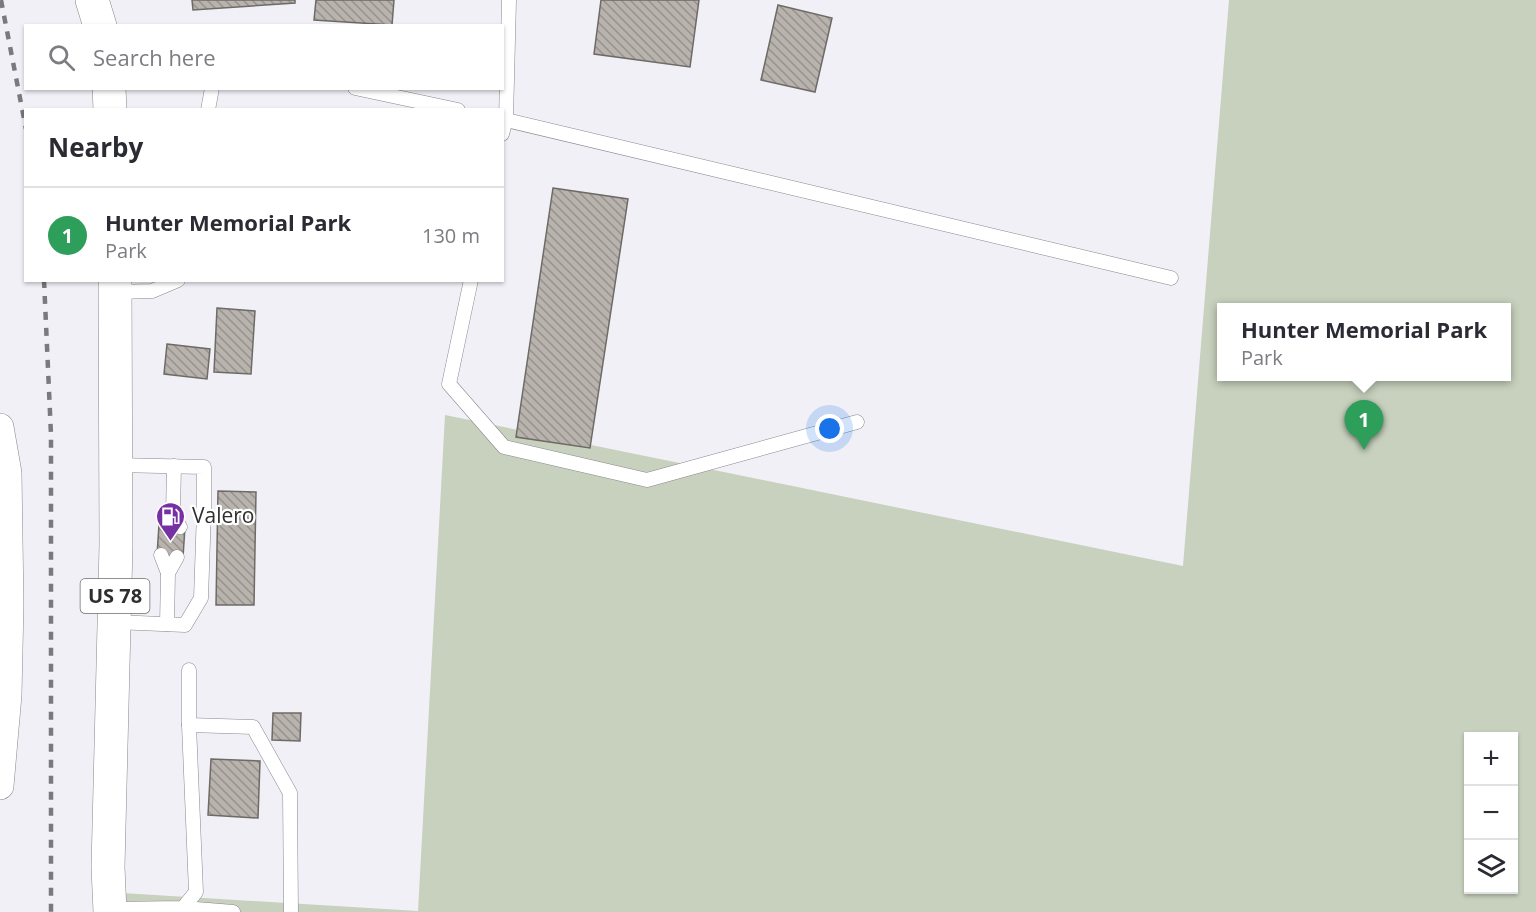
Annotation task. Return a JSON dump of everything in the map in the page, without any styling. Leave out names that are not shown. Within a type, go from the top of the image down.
[{"type":"main road","points":[[92,0],[99,24]]},
{"type":"main road","points":[[109,90],[110,108]]},
{"type":"main road","name":"US 78","points":[[110,910],[108,867],[116,465],[115,286]]},
{"type":"street","points":[[0,427],[8,473],[10,604],[8,695],[0,786]]},
{"type":"lane","points":[[509,0],[504,119],[1171,278]]},
{"type":"lane","points":[[208,108],[212,90]]},
{"type":"lane","points":[[364,90],[449,108]]},
{"type":"lane","points":[[115,286],[152,291],[173,282]]},
{"type":"lane","points":[[471,282],[449,384],[504,447],[647,480],[857,422]]},
{"type":"lane","points":[[114,622],[185,625],[201,597],[204,511],[204,467],[116,465]]},
{"type":"lane","points":[[172,522],[174,466]]},
{"type":"lane","points":[[161,555],[168,573],[167,624]]},
{"type":"lane","points":[[168,573],[177,557]]},
{"type":"lane","points":[[183,908],[196,892],[189,670]]},
{"type":"lane","points":[[189,725],[254,728],[290,793],[291,912]]},
{"type":"lane","points":[[110,910],[183,908],[233,912]]},
{"type":"green space","points":[[1229,0],[1536,0],[1536,912],[122,912],[122,893],[418,911],[445,415],[1183,566]]},
{"type":"building","points":[[192,0],[295,0],[295,3],[193,10]]},
{"type":"building","points":[[316,0],[394,0],[392,24],[314,20]]},
{"type":"building","points":[[601,0],[699,0],[690,67],[594,54]]},
{"type":"building","points":[[778,5],[832,18],[815,92],[761,80]]},
{"type":"building","points":[[553,188],[628,199],[590,448],[516,437]]},
{"type":"building","points":[[217,308],[255,311],[251,374],[214,372]]},
{"type":"building","points":[[167,344],[210,349],[207,379],[164,374]]},
{"type":"building","points":[[218,491],[256,492],[254,605],[216,605]]},
{"type":"building","name":"Valero","points":[[159,525],[185,527],[183,557],[157,555]]},
{"type":"building","points":[[273,713],[301,713],[300,741],[272,740]]},
{"type":"building","points":[[211,759],[260,761],[258,818],[208,815]]},
{"type":"railway","points":[[1,0],[24,119]]},
{"type":"railway","points":[[44,282],[51,435],[51,912]]},
{"type":"place","name":"Hunter Memorial Park","points":[[1364,450]]},
{"type":"place","name":"Valero","points":[[171,542]]}]
